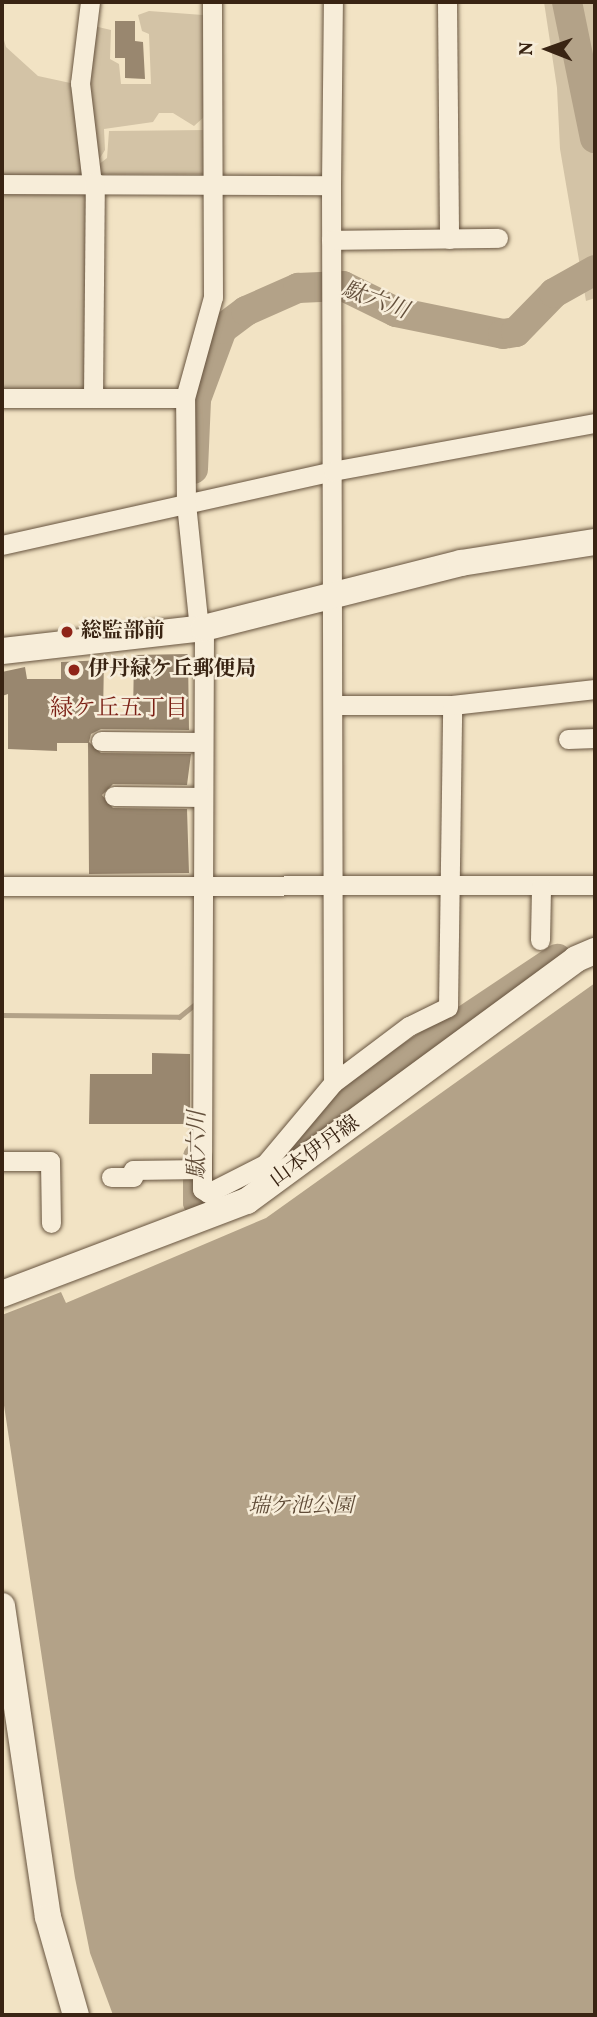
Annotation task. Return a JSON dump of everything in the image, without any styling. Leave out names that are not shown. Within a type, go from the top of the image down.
[{"type":"street","points":[[90,2],[80,83],[94,182],[93,398]]},
{"type":"street","points":[[212,2],[213,297],[185,398],[186,503],[201,628],[198,742],[203,797],[199,886],[199,1169],[202,1189],[208,1193],[265,1164],[333,1083],[409,1026],[448,1007],[453,888],[452,705]]},
{"type":"street","points":[[333,2],[333,1083]]},
{"type":"street","points":[[447,2],[449,239]]},
{"type":"street","points":[[2,184],[331,184]]},
{"type":"street","points":[[331,240],[498,239]]},
{"type":"street","points":[[2,398],[185,398]]},
{"type":"street","points":[[2,545],[332,471],[595,423]]},
{"type":"street","points":[[2,651],[201,628],[461,563],[595,542]]},
{"type":"street","points":[[333,705],[452,705],[595,689]]},
{"type":"street","points":[[568,739],[595,738]]},
{"type":"street","points":[[102,741],[198,742]]},
{"type":"street","points":[[114,796],[203,797]]},
{"type":"street","points":[[2,886],[453,888],[595,884]]},
{"type":"street","points":[[540,940],[541,886]]},
{"type":"street","name":"山本伊丹線","points":[[2,1294],[247,1201],[576,959],[595,951]]},
{"type":"street","points":[[2,1161],[50,1161],[51,1223]]},
{"type":"street","points":[[111,1177],[133,1177],[133,1170],[199,1169]]},
{"type":"street","points":[[2,1606],[48,1917],[76,2015]]},
{"type":"shaded area","points":[[544,2],[595,2],[595,298],[586,301],[560,149],[557,88]]},
{"type":"shaded area","points":[[149,11],[203,15],[204,117],[194,126],[173,113],[159,113],[153,122],[104,129],[105,150],[98,161],[88,102],[94,26],[111,30],[110,59],[119,64],[121,84],[151,84],[149,34],[142,31],[138,15]]},
{"type":"shaded area","points":[[2,33],[6,47],[38,76],[75,84],[85,176],[2,175]]},
{"type":"shaded area","points":[[206,130],[206,174],[99,174],[98,165],[107,158],[109,131]]},
{"type":"shaded area","points":[[2,187],[90,187],[90,394],[2,394]]},
{"type":"shaded area","name":"瑞ケ池公園","points":[[595,983],[595,2015],[113,2015],[90,1953],[75,1878],[2,1392],[2,1315],[61,1292],[66,1303],[266,1218]]},
{"type":"building","points":[[115,21],[135,21],[135,41],[143,42],[145,79],[125,78],[125,58],[115,58]]},
{"type":"building","points":[[188,654],[189,730],[101,729],[91,734],[89,742],[101,753],[191,754],[187,785],[113,784],[102,795],[113,808],[187,809],[189,873],[89,874],[88,743],[57,743],[57,751],[8,749],[8,694],[2,696],[2,672],[25,667],[27,679],[61,679],[61,662],[104,660],[103,715],[133,715],[134,655]]},
{"type":"building","points":[[152,1053],[190,1054],[190,1124],[89,1124],[90,1074],[152,1074]]},
{"type":"waterway","name":"駄六川","points":[[567,2],[595,138]]},
{"type":"waterway","name":"駄六川","points":[[193,469],[196,399],[222,329],[246,311],[298,288],[343,286],[396,312],[503,334],[516,332],[554,293],[595,270]]},
{"type":"waterway","name":"駄六川","points":[[198,1157],[198,1202],[203,1207],[291,1159],[343,1107],[386,1073],[557,959]]},
{"type":"waterway","points":[[2,1015],[179,1017],[196,1003]]},
{"type":"place","name":"総監部前","points":[[67,632]]},
{"type":"place","name":"伊丹緑ケ丘郵便局","points":[[74,670]]},
{"type":"district","name":"緑ケ丘五丁目","points":[[119,709]]}]
